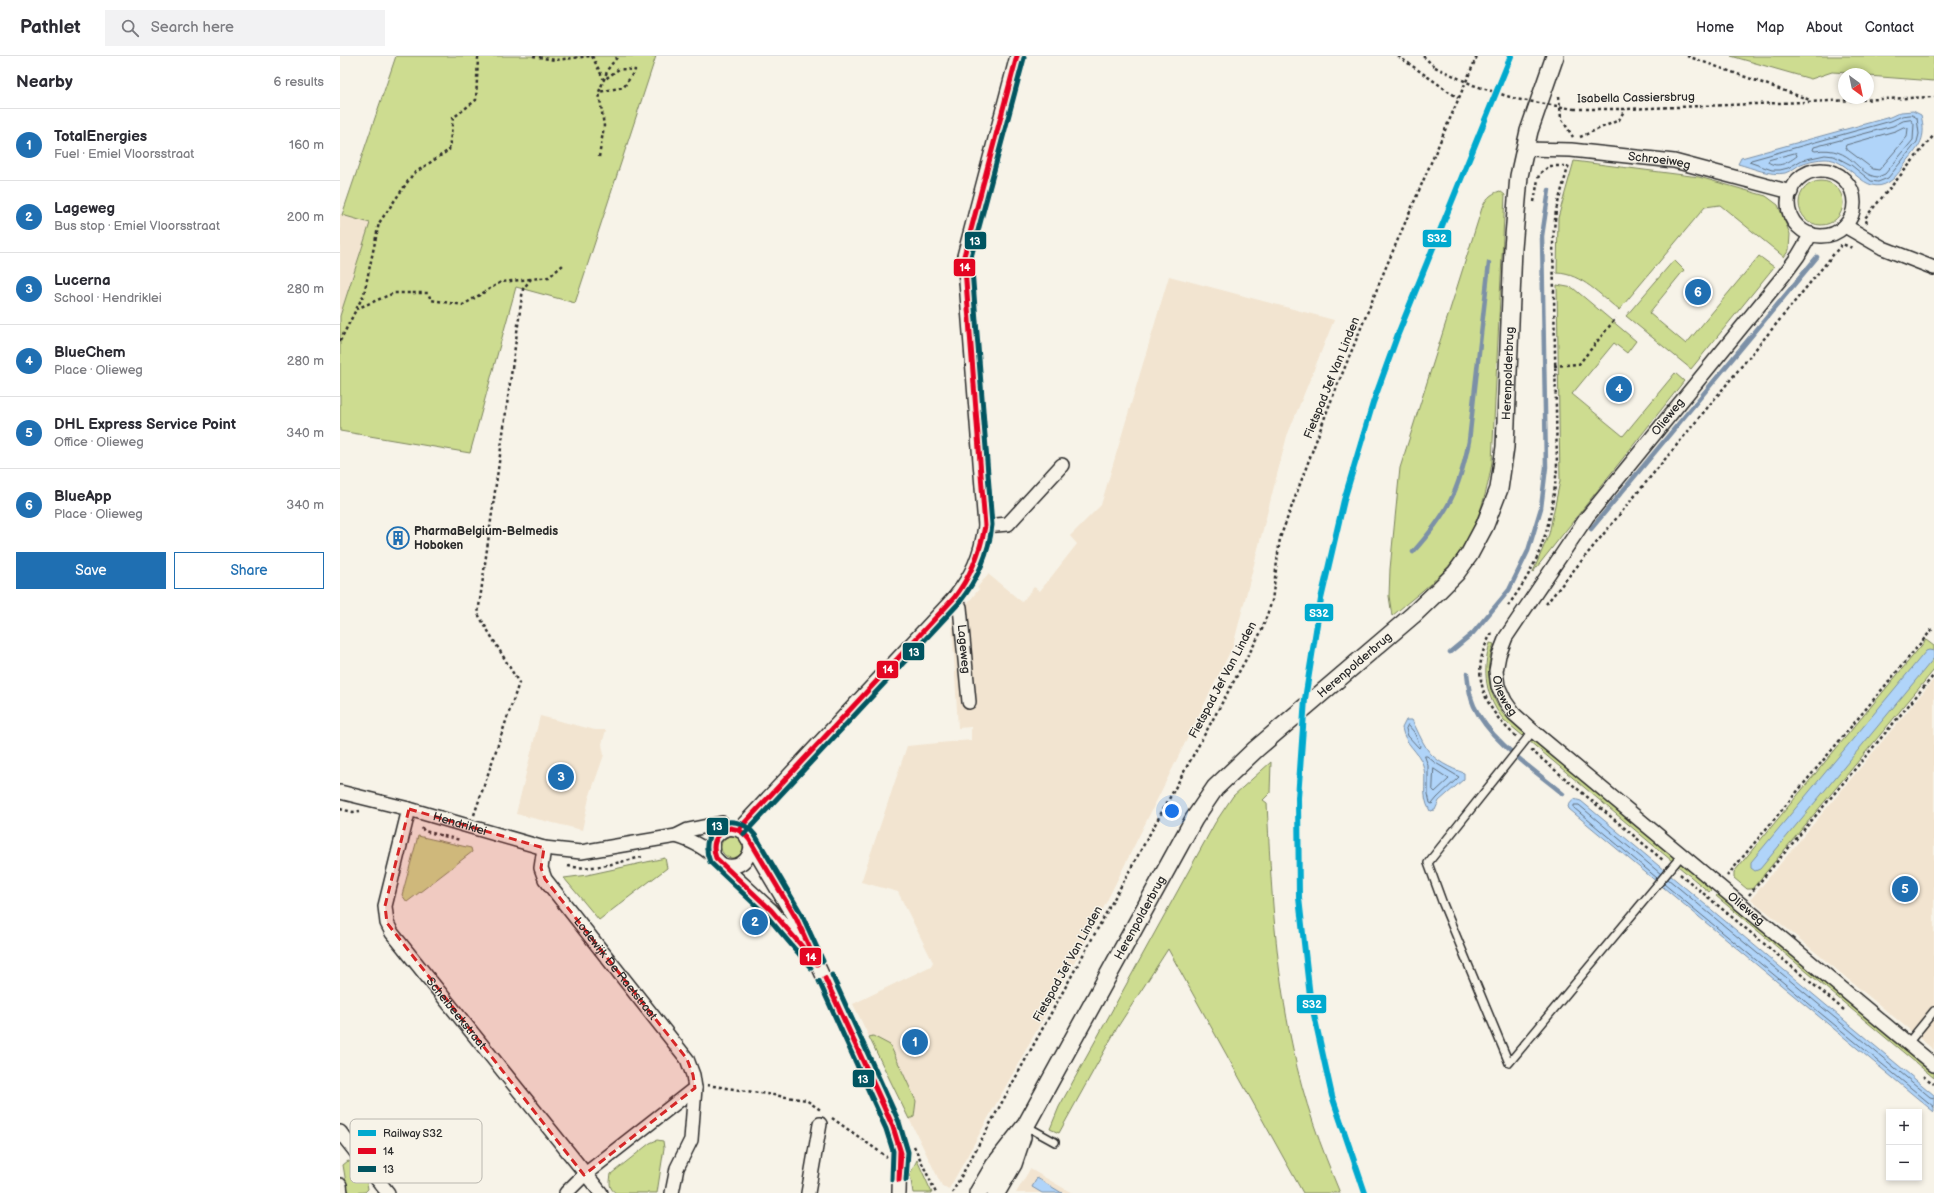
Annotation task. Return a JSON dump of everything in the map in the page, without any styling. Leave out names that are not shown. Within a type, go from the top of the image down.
[{"type":"street","points":[[713,854],[712,846],[715,837],[733,829],[954,598],[965,584],[978,560],[983,545],[985,526],[964,256],[1017,56]]},
{"type":"street","name":"Herenpolderbrug","points":[[978,1193],[994,1166],[1026,1125],[1194,819],[1215,788],[1256,749],[1412,615],[1456,573],[1469,555],[1485,525],[1498,489],[1505,447],[1513,248],[1519,176],[1529,130],[1555,56]]},
{"type":"street","name":"Schroeiweg","points":[[1525,149],[1571,150],[1674,161],[1791,192]]},
{"type":"street","points":[[1820,170],[1832,171],[1842,176],[1849,185],[1854,196],[1854,207],[1851,218],[1845,226],[1834,233],[1823,236],[1811,234],[1801,229],[1789,210],[1789,198],[1799,178],[1809,172],[1820,170]]},
{"type":"street","points":[[1845,226],[1883,248],[1934,268]]},
{"type":"street","name":"Olieweg","points":[[1811,234],[1798,256],[1784,275],[1586,517],[1506,637],[1498,656],[1496,671],[1498,686],[1505,701],[1514,714],[1533,731],[1934,1065]]},
{"type":"street","points":[[985,526],[1008,524],[1062,465]]},
{"type":"street","name":"Lageweg","points":[[954,598],[960,607],[969,702]]},
{"type":"street","name":"Hendriklei","points":[[340,792],[409,809],[544,848],[581,852],[676,836]]},
{"type":"street","name":"Scheibeekstraat","points":[[409,809],[384,906],[387,923],[392,933],[584,1175],[601,1193]]},
{"type":"street","points":[[676,836],[688,830],[722,823],[733,829],[744,832],[802,931],[816,963]]},
{"type":"street","points":[[676,836],[695,842],[713,854],[771,910],[816,963],[825,977],[893,1127],[900,1150],[899,1193]]},
{"type":"street","points":[[723,865],[733,867],[742,863],[749,856],[751,844]]},
{"type":"street","name":"Lodewijk De Raetstraat","points":[[544,848],[541,868],[545,880],[687,1059],[693,1075],[695,1088],[691,1140],[676,1168],[672,1193]]},
{"type":"street","points":[[566,1193],[584,1175],[695,1088]]},
{"type":"street","points":[[808,1193],[820,1124]]},
{"type":"street","name":"Herenpolderbrug","points":[[996,1193],[1013,1164],[1026,1125]]},
{"type":"street","points":[[340,1132],[350,1145]]},
{"type":"street","points":[[380,1183],[388,1193]]},
{"type":"street","points":[[340,1185],[341,1193]]},
{"type":"lane","points":[[1533,731],[1428,862],[1443,904],[1509,1063],[1682,855]]},
{"type":"lane","points":[[1908,1043],[1934,1011]]},
{"type":"lane","points":[[1026,1125],[1055,1142]]},
{"type":"path","points":[[340,341],[364,294],[379,223],[413,174],[450,150],[453,118],[476,100],[478,58],[481,56]]},
{"type":"path","points":[[533,56],[555,60],[591,56],[604,80]]},
{"type":"path","points":[[599,157],[604,126],[599,92],[608,69],[618,56]]},
{"type":"path","points":[[1398,56],[1459,98]]},
{"type":"path","name":"Isabella Cassiersbrug","points":[[1423,56],[1435,67],[1473,85],[1516,99],[1574,109],[1625,109],[1934,97]]},
{"type":"path","name":"Fietspad Jef Van Linden","points":[[952,1193],[1261,632],[1272,601],[1280,538],[1324,420],[1386,267],[1477,56]]},
{"type":"path","name":"Isabella Cassiersbrug","points":[[1687,56],[1812,101]]},
{"type":"path","points":[[599,92],[624,87],[635,70],[619,69],[604,80]]},
{"type":"path","points":[[1559,108],[1561,118],[1573,136],[1571,150]]},
{"type":"path","points":[[1591,133],[1620,120],[1625,109]]},
{"type":"path","points":[[1542,609],[1842,244],[1858,250],[1871,230],[1865,218],[1934,135]]},
{"type":"path","points":[[1505,612],[1533,566],[1545,533],[1551,508],[1557,467],[1554,366],[1553,239],[1556,210],[1568,166]]},
{"type":"path","points":[[356,309],[394,293],[428,293],[431,300],[463,305],[501,282],[549,277],[563,265]]},
{"type":"path","points":[[470,826],[519,683],[478,614],[523,289],[531,279]]},
{"type":"path","points":[[1554,366],[1579,364],[1616,318]]},
{"type":"path","points":[[1708,897],[1934,627]]},
{"type":"path","points":[[1493,631],[1483,655],[1480,673],[1483,691],[1488,706],[1498,719],[1523,743],[1670,870],[1708,897],[1849,1014]]},
{"type":"path","points":[[1749,895],[1934,675]]},
{"type":"path","points":[[603,865],[645,856]]},
{"type":"path","points":[[1922,1074],[1934,1084]]},
{"type":"path","points":[[695,1088],[708,1085],[806,1100],[890,1158],[890,1154]]},
{"type":"highlighted area","points":[[409,809],[544,848],[541,868],[545,879],[687,1059],[693,1075],[695,1088],[584,1175],[387,923],[385,906]]},
{"type":"shaded area","points":[[340,214],[370,223],[340,316]]},
{"type":"shaded area","points":[[1169,276],[1334,320],[1287,436],[1233,646],[1097,921],[949,1189],[942,1186],[853,1004],[931,966],[933,962],[898,892],[861,882],[907,746],[971,740],[971,727],[958,728],[952,622],[979,589],[977,588],[988,574],[1022,602],[1034,587],[1040,591],[1077,544],[1070,536],[1101,505]]},
{"type":"shaded area","points":[[1934,679],[1934,1050],[1751,899]]},
{"type":"shaded area","points":[[540,716],[595,730],[606,730],[602,744],[604,755],[589,798],[582,830],[516,814]]},
{"type":"shaded area","points":[[1030,1169],[1072,1193],[1016,1193]]},
{"type":"green space","points":[[396,56],[656,56],[575,303],[516,287],[470,453],[340,431],[340,316],[370,223],[342,215]]},
{"type":"green space","points":[[1731,56],[1934,56],[1934,81],[1874,76],[1874,68],[1838,68],[1838,72],[1832,72],[1811,79]]},
{"type":"green space","points":[[1574,161],[1699,177],[1766,196],[1778,205],[1790,234],[1789,250],[1784,257],[1720,205],[1705,207],[1619,310],[1583,281],[1566,274],[1557,273],[1558,218]]},
{"type":"green space","points":[[1821,181],[1833,185],[1839,191],[1843,203],[1839,215],[1833,221],[1821,225],[1809,221],[1803,215],[1799,203],[1803,191],[1809,185]]},
{"type":"green space","points":[[1500,191],[1505,195],[1492,462],[1486,492],[1470,535],[1453,561],[1437,578],[1392,616],[1389,596],[1390,569],[1400,468],[1482,208],[1489,197]]},
{"type":"green space","points":[[1759,256],[1774,267],[1691,369],[1626,316],[1674,260],[1684,270],[1649,313],[1686,344]]},
{"type":"green space","points":[[1557,285],[1573,288],[1636,341],[1627,353],[1614,343],[1572,394],[1623,436],[1675,373],[1684,381],[1533,572],[1549,534],[1560,481]]},
{"type":"green space","points":[[1926,640],[1934,646],[1934,670],[1752,889],[1747,889],[1734,878],[1734,872]]},
{"type":"green space","points":[[1490,643],[1494,644],[1489,663],[1489,680],[1494,698],[1503,714],[1712,889],[1709,892],[1504,720],[1493,702],[1487,683],[1486,664]]},
{"type":"green space","points":[[1271,762],[1270,793],[1263,800],[1267,803],[1272,896],[1282,988],[1297,1068],[1307,1104],[1319,1140],[1340,1193],[1303,1193],[1168,949],[1117,1028],[1059,1133],[1050,1129],[1059,1107],[1215,823],[1233,796]]},
{"type":"green space","points":[[418,836],[471,848],[472,852],[407,902],[402,895]]},
{"type":"green space","points":[[732,836],[740,839],[743,847],[740,855],[732,858],[724,855],[721,847],[724,839]]},
{"type":"green space","points":[[665,858],[667,868],[599,920],[564,878],[587,875]]},
{"type":"green space","points":[[1718,894],[1934,1073],[1934,1078],[1716,896]]},
{"type":"green space","points":[[873,1036],[890,1045],[916,1101],[914,1117],[909,1119],[869,1037]]},
{"type":"green space","points":[[657,1140],[663,1141],[664,1148],[657,1193],[616,1193],[613,1191],[610,1185],[611,1174],[650,1143]]},
{"type":"green space","points":[[917,1160],[932,1193],[913,1193],[910,1174]]},
{"type":"green space","points":[[348,1161],[350,1162],[350,1183],[367,1183],[368,1189],[365,1192],[351,1193],[347,1189],[343,1165]]},
{"type":"water","points":[[1913,111],[1921,115],[1923,134],[1920,144],[1895,177],[1889,182],[1880,186],[1872,185],[1864,181],[1842,164],[1834,160],[1825,159],[1807,162],[1785,173],[1779,174],[1767,173],[1738,164],[1741,158],[1890,117],[1901,112]]},
{"type":"water","points":[[1926,651],[1934,651],[1934,658],[1760,869],[1755,871],[1751,868],[1751,862]]},
{"type":"water","points":[[1406,720],[1412,720],[1425,746],[1434,757],[1448,766],[1464,773],[1464,779],[1439,801],[1435,810],[1430,811],[1425,799],[1425,777],[1421,760],[1406,739],[1402,728]]},
{"type":"water","points":[[1574,799],[1581,801],[1934,1095],[1934,1112],[1569,809],[1568,806]]},
{"type":"water","points":[[1037,1178],[1062,1193],[1042,1193],[1032,1187]]},
{"type":"waterway","points":[[1450,652],[1473,633],[1509,590],[1528,551],[1541,508],[1546,467],[1542,236],[1549,190]]},
{"type":"waterway","points":[[1591,529],[1817,257]]},
{"type":"waterway","points":[[1413,552],[1443,514],[1456,489],[1461,475],[1469,441],[1489,263]]},
{"type":"waterway","points":[[1467,673],[1472,702],[1481,719],[1490,731],[1513,754],[1563,794]]},
{"type":"rail line","name":"S32","points":[[1365,1193],[1332,1096],[1310,997],[1299,898],[1298,798],[1305,699],[1321,599],[1344,500],[1373,403],[1398,334],[1511,56]]},
{"type":"transit line","name":"14","points":[[739,829],[954,598],[974,564],[985,526],[964,256],[1017,56]]},
{"type":"transit line","name":"13","points":[[744,834],[959,603],[977,576],[985,556],[992,525],[971,257],[1024,58]]},
{"type":"transit line","name":"13","points":[[811,968],[766,915],[710,862],[707,850],[708,840],[712,831],[719,825],[727,822],[736,822],[746,826],[755,835],[802,915],[823,961]]},
{"type":"transit line","name":"14","points":[[730,828],[741,831],[749,839],[796,918],[817,964],[771,910],[716,858],[714,844],[718,836],[730,828]]},
{"type":"transit line","name":"13","points":[[832,975],[899,1122],[908,1152],[906,1180]]},
{"type":"transit line","name":"14","points":[[825,978],[892,1124],[901,1153],[899,1180]]},
{"type":"transit line","name":"14","points":[[825,978],[893,1127],[900,1150],[899,1180]]},
{"type":"transit line","name":"13","points":[[819,981],[886,1129],[893,1151],[892,1180]]},
{"type":"place","name":"BlueApp","points":[[1698,292]]},
{"type":"place","name":"BlueChem","points":[[1619,389]]},
{"type":"place","name":"PharmaBelgium-Belmedis Hoboken","points":[[398,538]]},
{"type":"place","name":"Lucerna","points":[[561,777]]},
{"type":"place","name":"DHL Express Service Point","points":[[1905,889]]},
{"type":"place","name":"Lageweg","points":[[755,922]]},
{"type":"place","name":"TotalEnergies","points":[[915,1042]]}]
